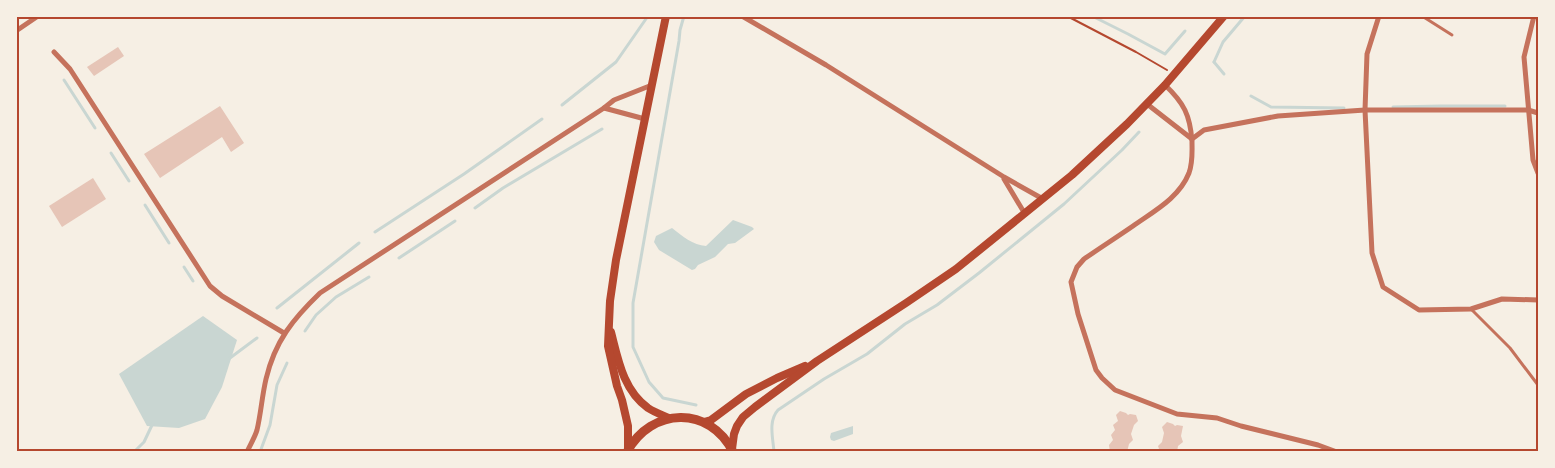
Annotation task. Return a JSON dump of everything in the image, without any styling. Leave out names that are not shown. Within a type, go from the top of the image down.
[{"type":"main road","points":[[627,451],[628,426],[608,346],[610,301],[616,260],[666,16]]},
{"type":"main road","points":[[733,450],[734,434],[743,417],[817,361],[949,274],[1080,168],[1165,85],[1224,16]]},
{"type":"main road","points":[[610,325],[624,376],[636,397],[648,408],[669,418]]},
{"type":"main road","points":[[704,422],[711,420],[746,394],[817,361]]},
{"type":"main road","points":[[627,451],[638,435],[652,424],[669,418],[687,418],[704,422],[725,438],[733,450]]},
{"type":"street","points":[[16,30],[38,16]]},
{"type":"street","points":[[742,16],[826,65],[1043,200]]},
{"type":"street","points":[[1379,16],[1367,54],[1365,110],[1372,253],[1383,287],[1419,310],[1472,309],[1502,298],[1539,300]]},
{"type":"street","points":[[1534,16],[1524,57],[1533,160],[1539,173]]},
{"type":"street","points":[[54,52],[70,69],[210,286],[222,296],[284,333]]},
{"type":"street","points":[[247,452],[256,432],[267,377],[276,350],[284,333],[320,293],[614,100],[652,85]]},
{"type":"street","points":[[1165,85],[1177,96],[1185,108],[1192,130],[1192,163],[1189,173],[1166,203],[1084,259],[1077,267],[1071,282],[1072,294],[1096,370],[1115,390],[1177,414],[1217,418],[1337,452]]},
{"type":"street","points":[[1146,104],[1191,139]]},
{"type":"street","points":[[604,108],[645,119]]},
{"type":"street","points":[[1191,139],[1204,130],[1278,116],[1365,110],[1528,110],[1539,113]]},
{"type":"street","points":[[1004,177],[1025,214]]},
{"type":"lane","points":[[1422,16],[1452,35]]},
{"type":"lane","points":[[1472,309],[1510,348],[1539,385]]},
{"type":"path","points":[[1067,16],[1174,75]]},
{"type":"shaded area","points":[[733,220],[754,229],[735,243],[728,244],[715,257],[692,270],[659,250],[654,242],[656,236],[672,228],[692,242],[706,246]]},
{"type":"shaded area","points":[[203,316],[237,340],[222,387],[205,419],[179,428],[147,426],[119,374]]},
{"type":"shaded area","points":[[853,426],[853,434],[831,440],[831,433]]},
{"type":"building","points":[[118,47],[124,56],[94,76],[87,67]]},
{"type":"building","points":[[220,106],[244,143],[231,152],[222,137],[160,178],[144,154]]},
{"type":"building","points":[[93,178],[106,199],[62,227],[49,206]]},
{"type":"building","points":[[1120,411],[1128,415],[1136,415],[1138,421],[1134,425],[1131,434],[1133,440],[1127,452],[1110,452],[1109,445],[1113,440],[1111,435],[1115,430],[1113,425],[1118,421],[1116,415]]},
{"type":"building","points":[[1167,422],[1175,426],[1183,426],[1181,436],[1183,442],[1178,446],[1177,452],[1160,452],[1158,446],[1162,442],[1164,433],[1162,427]]},
{"type":"waterway","points":[[562,105],[616,62],[648,16]]},
{"type":"waterway","points":[[684,16],[633,303],[633,347],[649,382],[663,398],[696,405]]},
{"type":"waterway","points":[[1092,16],[1165,54],[1185,31]]},
{"type":"waterway","points":[[1214,62],[1223,42],[1245,16]]},
{"type":"waterway","points":[[1214,62],[1224,74]]},
{"type":"waterway","points":[[64,80],[95,128]]},
{"type":"waterway","points":[[1251,96],[1271,107],[1344,108]]},
{"type":"waterway","points":[[1393,107],[1505,106]]},
{"type":"waterway","points":[[375,232],[464,174],[542,119]]},
{"type":"waterway","points":[[475,208],[503,188],[602,129]]},
{"type":"waterway","points":[[774,452],[772,424],[778,410],[867,354],[905,324],[937,305],[979,273],[1064,204],[1139,132]]},
{"type":"waterway","points":[[111,153],[129,181]]},
{"type":"waterway","points":[[145,205],[169,243]]},
{"type":"waterway","points":[[399,258],[455,221]]},
{"type":"waterway","points":[[277,308],[359,243]]},
{"type":"waterway","points":[[184,267],[193,281]]},
{"type":"waterway","points":[[305,331],[316,315],[336,297],[369,277]]},
{"type":"waterway","points":[[230,358],[257,338]]},
{"type":"waterway","points":[[260,452],[270,425],[277,385],[287,363]]},
{"type":"waterway","points":[[134,452],[144,442],[153,423]]}]
